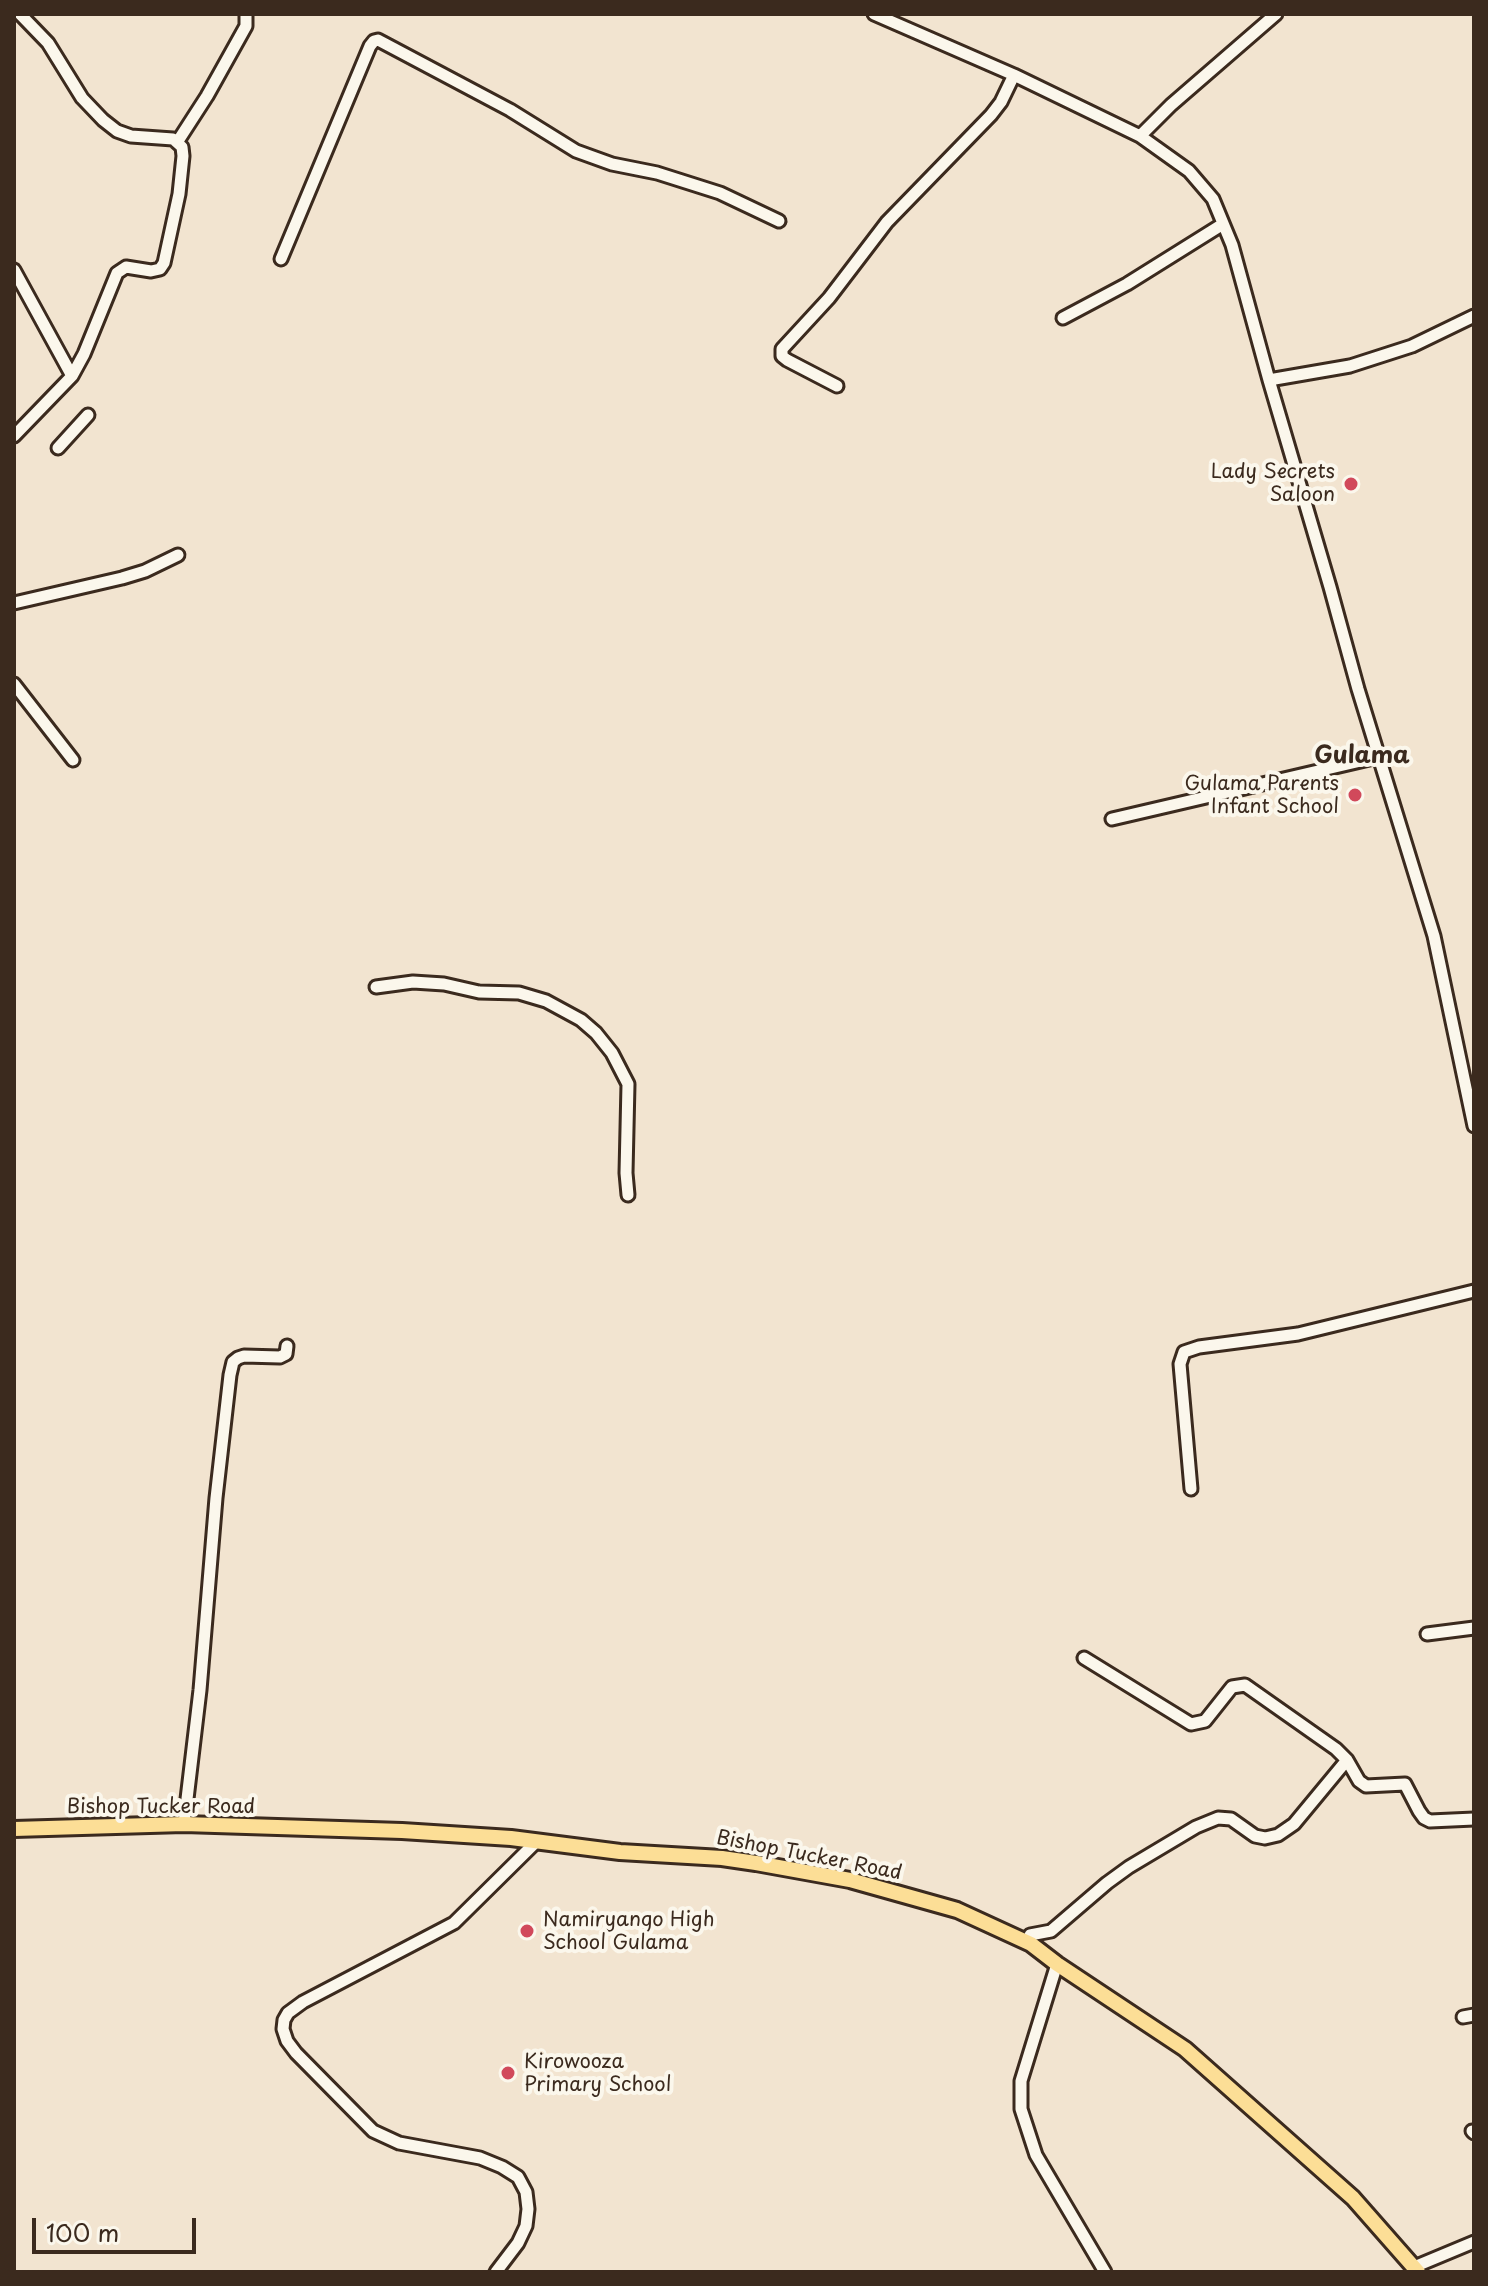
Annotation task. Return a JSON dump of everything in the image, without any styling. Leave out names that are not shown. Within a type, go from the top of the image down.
[{"type":"main road","name":"Bishop Tucker Road","points":[[14,1829],[184,1824],[402,1831],[537,1841],[620,1852],[722,1858],[850,1880],[957,1910],[1031,1944],[1185,2049],[1353,2198],[1416,2269]]},
{"type":"street","points":[[14,436],[72,376],[121,268],[151,271],[160,269],[164,263],[179,194],[183,156],[178,141],[131,136],[110,126],[90,109],[48,43],[20,14]]},
{"type":"street","points":[[178,141],[246,26],[246,14]]},
{"type":"street","points":[[874,14],[1014,75],[1140,136],[1189,171],[1213,199],[1232,245],[1378,757],[1434,936],[1474,1126]]},
{"type":"street","points":[[1140,136],[1276,14]]},
{"type":"street","points":[[281,259],[370,46],[378,40],[510,110],[576,151],[720,193],[779,221]]},
{"type":"street","points":[[837,386],[787,360],[782,356],[782,349],[829,298],[887,222],[991,115],[1014,75]]},
{"type":"street","points":[[1063,318],[1127,284],[1223,224]]},
{"type":"street","points":[[14,270],[72,376]]},
{"type":"street","points":[[1269,380],[1350,366],[1412,346],[1474,316]]},
{"type":"street","points":[[58,448],[88,415]]},
{"type":"street","points":[[14,603],[122,578],[178,555]]},
{"type":"street","points":[[14,684],[73,760]]},
{"type":"street","points":[[1112,819],[1378,757]]},
{"type":"street","points":[[376,987],[413,982],[444,984],[479,992],[519,993],[546,1001],[581,1020],[612,1053],[628,1084],[628,1195]]},
{"type":"street","points":[[1191,1489],[1180,1364],[1184,1352],[1199,1347],[1298,1334],[1474,1291]]},
{"type":"street","points":[[184,1824],[230,1375],[233,1362],[238,1358],[280,1357],[286,1354],[287,1346]]},
{"type":"street","points":[[1427,1634],[1474,1628]]},
{"type":"street","points":[[1084,1658],[1191,1724],[1205,1721],[1232,1687],[1245,1685],[1336,1749],[1366,1786],[1405,1784],[1424,1818],[1437,1822],[1474,1819]]},
{"type":"street","points":[[1030,1935],[1051,1931],[1129,1867],[1183,1834],[1218,1818],[1231,1819],[1255,1836],[1265,1838],[1278,1835],[1294,1824],[1347,1760]]},
{"type":"street","points":[[496,2272],[518,2243],[526,2226],[526,2192],[518,2177],[480,2158],[399,2143],[373,2131],[296,2053],[283,2029],[288,2013],[303,2002],[454,1923],[537,1841]]},
{"type":"street","points":[[1057,1964],[1021,2081],[1021,2109],[1036,2155],[1105,2272]]},
{"type":"street","points":[[1416,2269],[1474,2242]]},
{"type":"place","name":"Lady Secrets Saloon","points":[[1351,484]]},
{"type":"place","name":"Gulama Parents Infant School","points":[[1355,795]]},
{"type":"place","name":"Namiryango High School Gulama","points":[[527,1931]]},
{"type":"place","name":"Kirowooza Primary School","points":[[508,2073]]},
{"type":"district","name":"Gulama","points":[[1362,756]]}]
